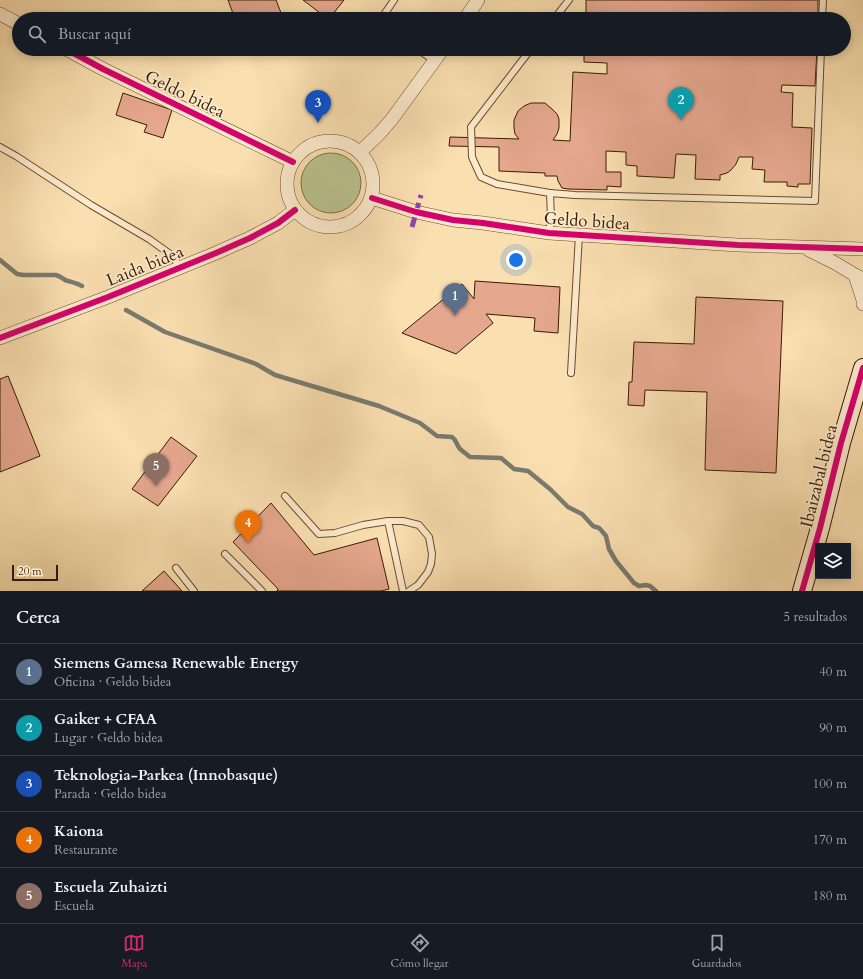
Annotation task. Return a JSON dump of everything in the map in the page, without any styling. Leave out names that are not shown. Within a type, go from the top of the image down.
[{"type":"street","points":[[470,12],[478,0]]},
{"type":"street","points":[[0,14],[12,20]]},
{"type":"street","name":"Geldo bidea","points":[[79,56],[293,162]]},
{"type":"street","points":[[360,152],[392,119],[438,56]]},
{"type":"street","points":[[324,141],[337,141],[350,145],[360,152],[368,162],[373,174],[374,186],[372,198],[366,210],[356,220],[344,226],[330,228],[316,226],[304,219],[295,210],[289,198],[287,186],[288,174],[293,162],[301,152],[312,145],[324,141]]},
{"type":"street","name":"Geldo bidea","points":[[372,198],[416,212],[453,220],[549,233],[738,245],[863,249]]},
{"type":"street","name":"Laida bidea","points":[[0,338],[108,297],[216,253],[250,238],[278,222],[295,210]]},
{"type":"street","points":[[804,248],[859,277],[863,304]]},
{"type":"street","name":"Ibaizabal bidea","points":[[802,591],[820,528],[841,443],[863,368]]},
{"type":"lane","points":[[386,12],[394,0]]},
{"type":"lane","points":[[560,12],[570,0]]},
{"type":"lane","points":[[822,0],[822,12]]},
{"type":"lane","points":[[428,56],[435,61]]},
{"type":"lane","points":[[526,56],[471,127],[472,157],[481,177],[497,184],[550,193],[575,195],[815,201],[821,56]]},
{"type":"lane","points":[[0,147],[91,205],[149,238],[170,254],[181,267]]},
{"type":"lane","points":[[549,233],[551,218],[550,193]]},
{"type":"lane","points":[[571,373],[579,235]]},
{"type":"lane","points":[[285,496],[320,534],[335,533],[363,525],[388,521],[403,521],[420,525],[430,537],[432,554],[431,564],[428,572],[418,584],[409,591]]},
{"type":"lane","points":[[388,521],[403,591]]},
{"type":"lane","points":[[225,554],[262,591]]},
{"type":"lane","points":[[176,568],[194,591]]},
{"type":"green space","points":[[331,153],[347,158],[352,162],[356,167],[361,183],[356,199],[352,204],[347,208],[331,213],[315,208],[310,204],[306,199],[301,183],[306,167],[310,162],[315,158]]},
{"type":"building","points":[[228,0],[276,0],[281,12],[232,12]]},
{"type":"building","points":[[303,0],[344,0],[335,12],[319,12]]},
{"type":"building","points":[[586,0],[818,0],[818,12],[586,12]]},
{"type":"building","points":[[584,56],[817,56],[815,86],[782,85],[781,92],[793,93],[792,127],[812,128],[810,184],[798,184],[798,187],[787,186],[787,182],[764,182],[765,170],[752,169],[753,157],[739,157],[731,170],[720,175],[720,180],[695,179],[696,155],[676,154],[674,178],[637,176],[637,166],[626,165],[626,152],[606,151],[606,172],[621,172],[621,187],[607,186],[607,190],[568,189],[562,188],[557,176],[545,176],[545,173],[499,171],[499,147],[449,146],[450,137],[519,139],[515,134],[514,120],[518,111],[531,103],[545,103],[557,114],[559,119],[559,128],[553,140],[570,141],[573,72],[607,74],[607,63],[584,62]]},
{"type":"building","points":[[123,93],[172,110],[163,138],[144,132],[147,125],[116,115]]},
{"type":"building","points":[[475,281],[560,287],[558,333],[534,331],[535,318],[486,314],[493,323],[456,354],[402,333],[462,284],[474,299]]},
{"type":"building","points":[[696,297],[783,301],[776,473],[705,470],[707,392],[645,390],[644,406],[628,405],[629,382],[632,382],[634,342],[694,344]]},
{"type":"building","points":[[8,376],[40,456],[0,472],[0,379]]},
{"type":"building","points":[[171,437],[197,456],[158,506],[132,489]]},
{"type":"building","points":[[271,503],[314,555],[377,538],[389,589],[381,591],[277,591],[278,589],[233,542]]},
{"type":"building","points":[[164,571],[182,591],[142,591]]},
{"type":"waterway","points":[[0,260],[17,274],[56,275],[82,286]]},
{"type":"waterway","points":[[126,310],[165,332],[256,364],[275,375],[379,406],[420,423],[437,436],[452,437],[460,449],[470,457],[501,458],[514,469],[528,471],[550,489],[568,507],[582,514],[593,526],[601,530],[606,536],[609,549],[616,561],[634,583],[639,586],[650,586],[656,591]]},
{"type":"marked path","points":[[412,227],[421,195]]},
{"type":"cycle path","points":[[79,56],[293,162]]},
{"type":"cycle path","points":[[372,198],[416,212],[453,220],[549,233],[738,245],[863,249]]},
{"type":"cycle path","points":[[0,338],[108,297],[216,253],[250,238],[278,223],[295,210]]},
{"type":"cycle path","points":[[802,591],[820,528],[841,443],[863,368]]},
{"type":"place","name":"Gaiker + CFAA","points":[[681,120]]},
{"type":"place","name":"Teknologia-Parkea (Innobasque)","points":[[318,123]]},
{"type":"place","name":"Siemens Gamesa Renewable Energy","points":[[455,316]]},
{"type":"place","name":"Escuela Zuhaizti","points":[[156,486]]},
{"type":"place","name":"Kaiona","points":[[248,543]]}]
